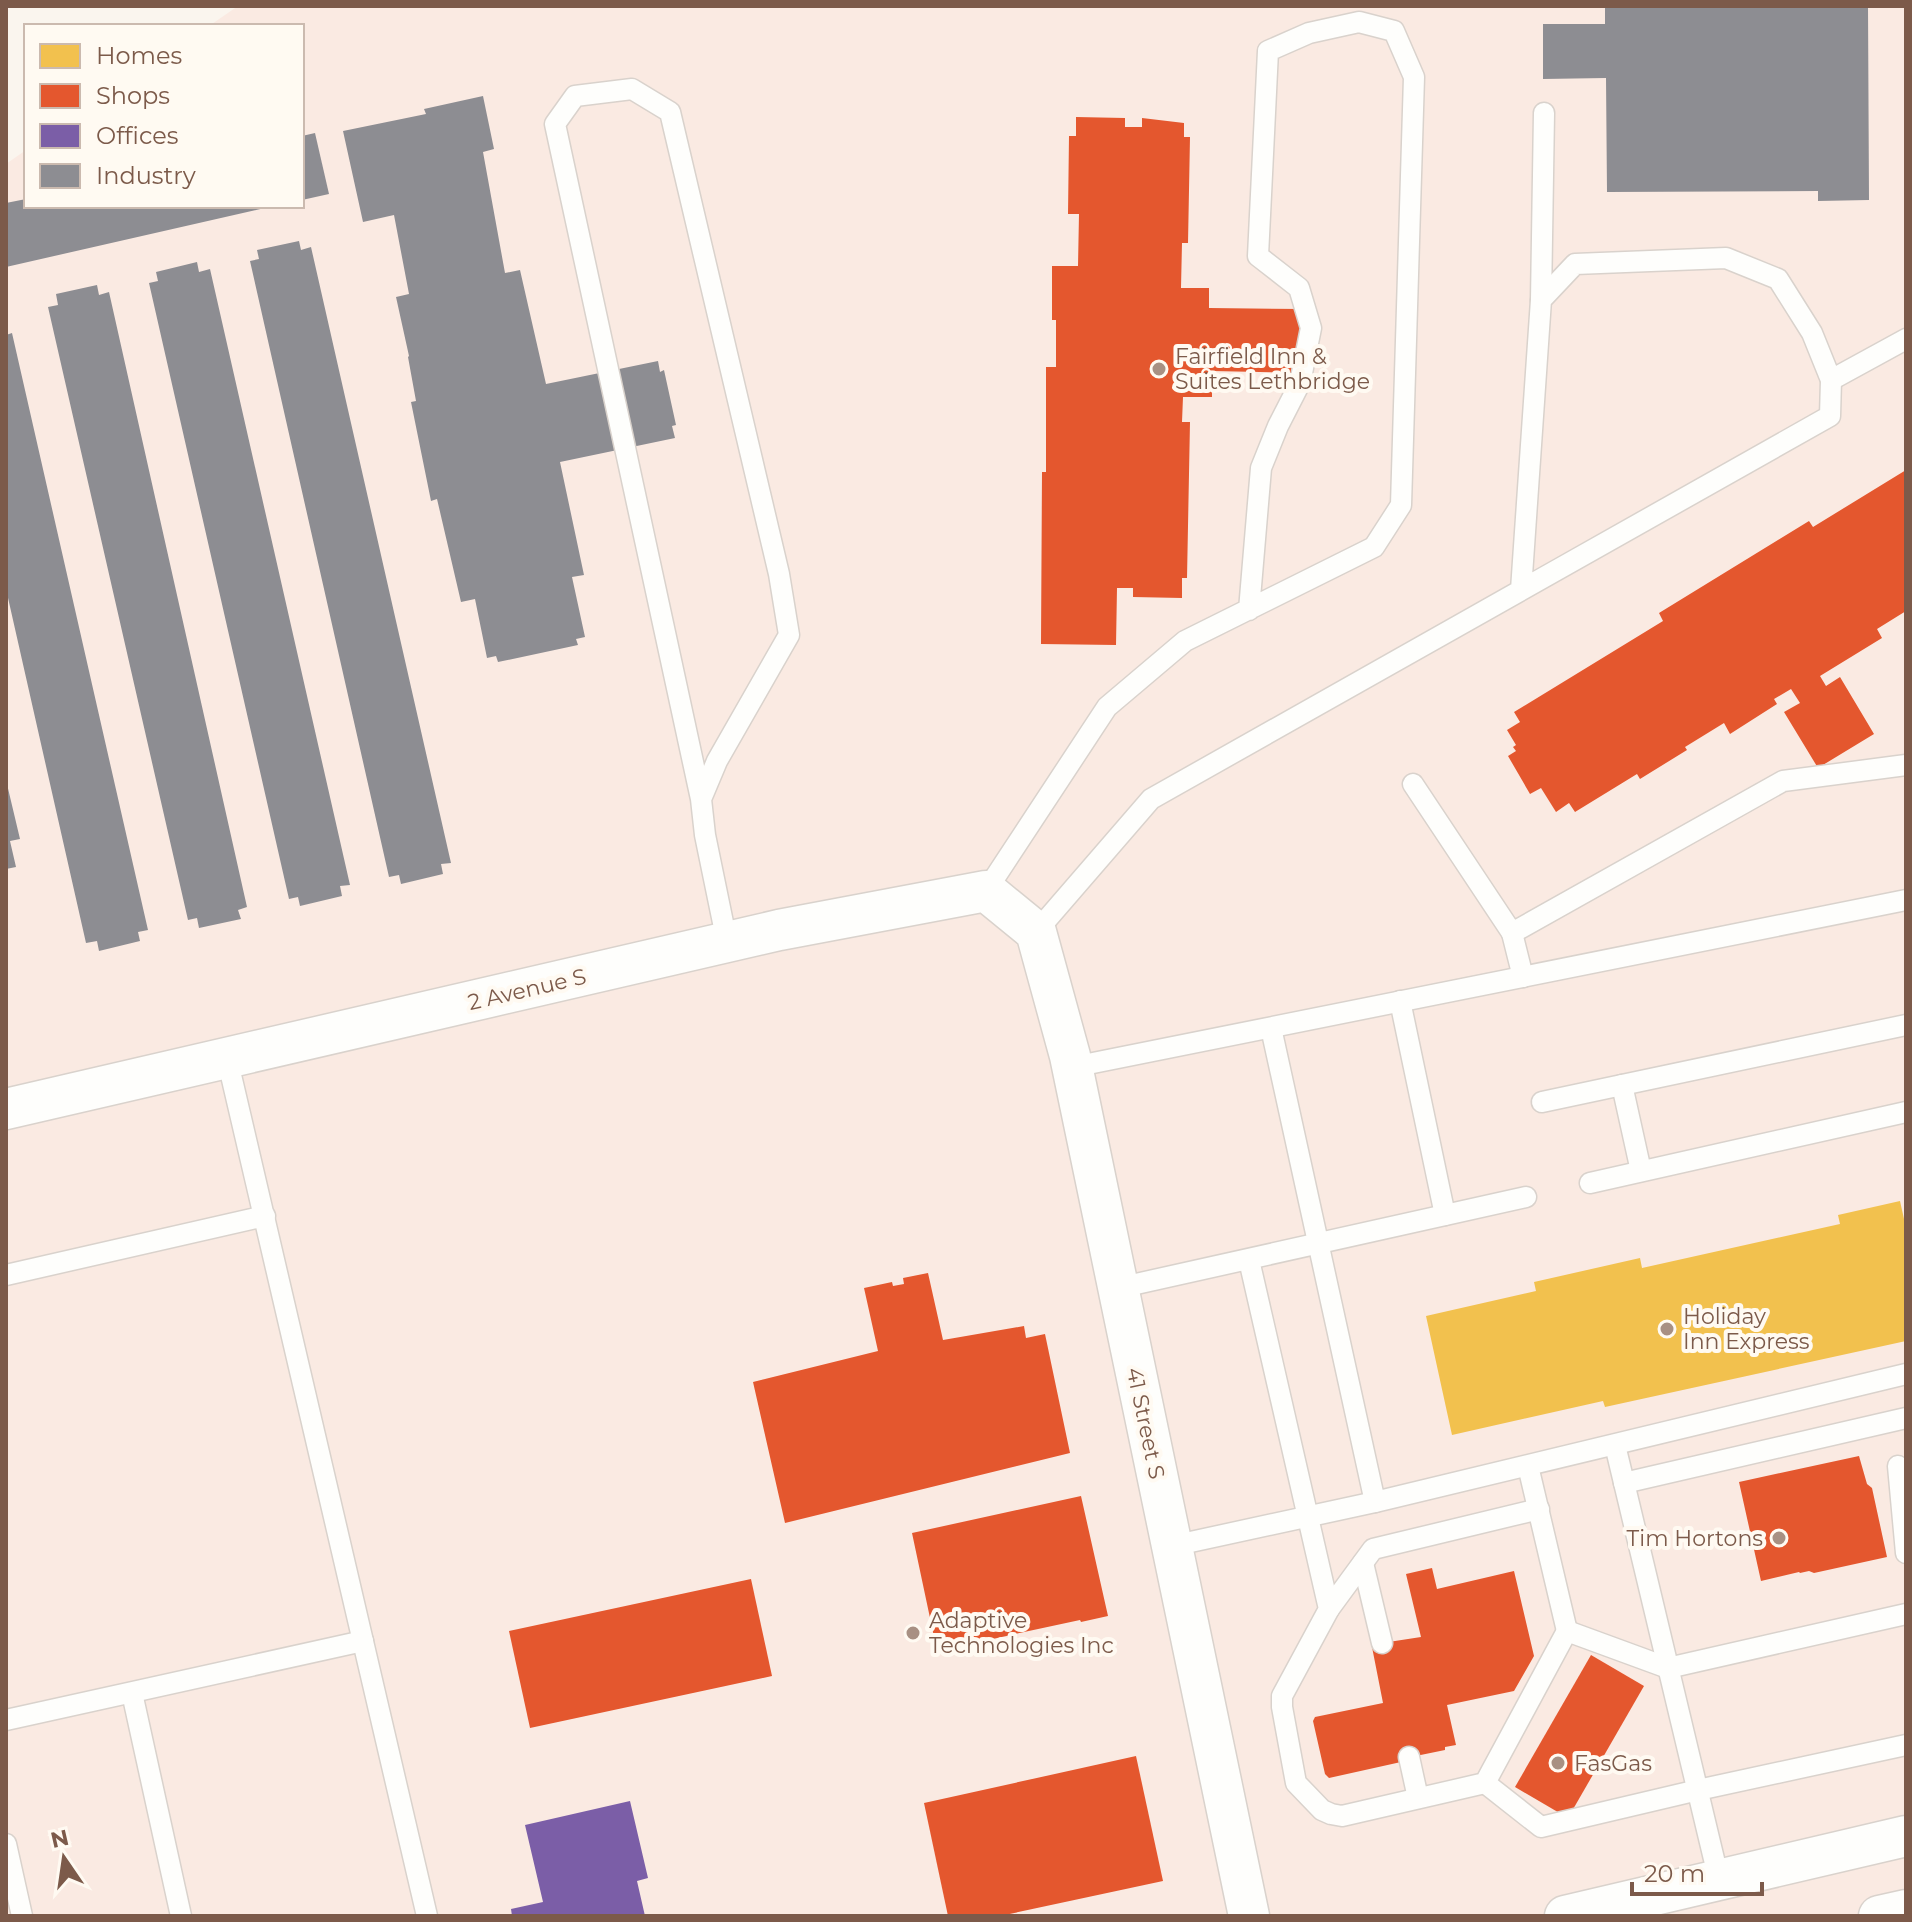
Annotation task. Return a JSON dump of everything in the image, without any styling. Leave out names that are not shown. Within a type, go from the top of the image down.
[{"type":"street","points":[[986,891],[1036,932]]},
{"type":"street","name":"2 Avenue S","points":[[6,1109],[779,930],[986,891]]},
{"type":"street","name":"41 Street S","points":[[1036,932],[1073,1067],[1249,1916]]},
{"type":"street","points":[[1565,1916],[1906,1836]]},
{"type":"street","points":[[1879,1916],[1906,1910]]},
{"type":"lane","points":[[986,891],[1107,707],[1185,641],[1249,610],[1374,547],[1401,505],[1414,77],[1394,31],[1359,22],[1309,33],[1268,51],[1258,256],[1299,288],[1311,328],[1300,383],[1261,468],[1249,610]]},
{"type":"lane","points":[[701,799],[717,761],[789,635],[779,574],[670,112],[632,89],[575,96],[555,124],[701,799],[705,835],[727,942]]},
{"type":"lane","points":[[1521,590],[1541,300],[1544,113]]},
{"type":"lane","points":[[1036,932],[1151,799],[1830,416],[1831,380],[1812,333],[1778,279],[1726,258],[1575,264],[1541,300]]},
{"type":"lane","points":[[1831,380],[1906,339]]},
{"type":"lane","points":[[1512,933],[1783,781],[1906,765]]},
{"type":"lane","points":[[1413,784],[1512,933],[1523,977]]},
{"type":"lane","points":[[1073,1067],[1906,900]]},
{"type":"lane","points":[[1400,1001],[1445,1215]]},
{"type":"lane","points":[[1542,1102],[1906,1025]]},
{"type":"lane","points":[[1271,1028],[1375,1502]]},
{"type":"lane","points":[[227,1058],[427,1916]]},
{"type":"lane","points":[[1622,1085],[1641,1171]]},
{"type":"lane","points":[[1590,1183],[1906,1112]]},
{"type":"lane","points":[[1118,1288],[1526,1197]]},
{"type":"lane","points":[[6,1275],[265,1216]]},
{"type":"lane","points":[[1249,1260],[1329,1609]]},
{"type":"lane","points":[[1172,1546],[1375,1502],[1906,1374]]},
{"type":"lane","points":[[1624,1483],[1906,1418]]},
{"type":"lane","points":[[1615,1445],[1719,1880]]},
{"type":"lane","points":[[1528,1466],[1539,1509],[1567,1631],[1485,1783],[1342,1816],[1322,1810],[1296,1783],[1282,1696],[1329,1609],[1373,1549],[1539,1509]]},
{"type":"lane","points":[[1898,1466],[1906,1553]]},
{"type":"lane","points":[[1363,1563],[1382,1643]]},
{"type":"lane","points":[[1567,1631],[1668,1668],[1906,1614]]},
{"type":"lane","points":[[6,1720],[363,1641]]},
{"type":"lane","points":[[132,1693],[181,1916]]},
{"type":"lane","points":[[1485,1783],[1541,1827],[1906,1745]]},
{"type":"lane","points":[[1409,1757],[1418,1798]]},
{"type":"lane","points":[[6,1844],[22,1916]]},
{"type":"shaded area","points":[[238,6],[1906,6],[1906,1916],[6,1916],[6,164],[24,151],[24,208],[304,208],[304,24],[212,24]]},
{"type":"building: Homes","name":"Holiday Inn Express","points":[[1900,1201],[1906,1228],[1906,1341],[1605,1407],[1603,1401],[1452,1435],[1426,1316],[1536,1291],[1534,1282],[1640,1258],[1642,1268],[1840,1224],[1838,1215]]},
{"type":"building: Shops","points":[[1076,117],[1125,118],[1125,127],[1142,127],[1142,118],[1184,123],[1184,137],[1190,137],[1188,243],[1182,243],[1181,288],[1209,288],[1209,308],[1302,309],[1301,373],[1212,371],[1212,397],[1183,397],[1182,422],[1190,422],[1187,578],[1182,578],[1182,598],[1133,597],[1133,588],[1117,588],[1116,645],[1041,644],[1046,367],[1056,367],[1052,266],[1078,266],[1079,214],[1068,214],[1069,136],[1076,136]]},
{"type":"building: Shops","points":[[1906,470],[1906,611],[1877,629],[1882,638],[1820,676],[1826,686],[1840,677],[1874,734],[1818,768],[1784,712],[1800,703],[1791,689],[1774,699],[1777,704],[1730,734],[1724,723],[1640,779],[1637,774],[1575,812],[1569,803],[1556,812],[1541,788],[1530,794],[1508,756],[1516,751],[1513,747],[1516,745],[1507,730],[1520,722],[1514,712],[1663,621],[1659,613],[1809,521],[1813,527]]},
{"type":"building: Shops","points":[[928,1273],[943,1340],[1024,1326],[1026,1338],[1045,1334],[1070,1453],[785,1523],[753,1382],[878,1351],[864,1288],[892,1282],[893,1286],[904,1284],[903,1278]]},
{"type":"building: Shops","points":[[1859,1456],[1867,1484],[1872,1488],[1887,1557],[1761,1581],[1739,1482]]},
{"type":"building: Shops","points":[[1081,1496],[1108,1616],[937,1651],[912,1533]]},
{"type":"building: Shops","points":[[1432,1568],[1437,1589],[1514,1571],[1534,1656],[1514,1691],[1447,1705],[1456,1745],[1401,1762],[1329,1778],[1325,1774],[1313,1721],[1315,1717],[1383,1703],[1372,1647],[1421,1637],[1406,1574]]},
{"type":"building: Shops","points":[[751,1579],[772,1676],[530,1728],[509,1631]]},
{"type":"building: Shops","points":[[1591,1655],[1644,1686],[1568,1818],[1515,1787]]},
{"type":"building: Shops","points":[[1136,1756],[1163,1881],[1000,1916],[948,1916],[924,1803]]},
{"type":"building: Offices","points":[[630,1801],[648,1878],[637,1881],[645,1916],[512,1916],[511,1909],[543,1902],[525,1825]]},
{"type":"building: Industry","points":[[1605,6],[1868,6],[1869,200],[1818,201],[1818,191],[1607,192],[1606,78],[1543,79],[1543,24],[1605,24]]},
{"type":"building: Industry","points":[[483,96],[494,149],[483,152],[505,273],[520,270],[546,384],[658,361],[660,372],[664,370],[676,425],[672,426],[675,438],[560,462],[584,575],[572,577],[585,637],[576,639],[578,645],[498,662],[496,656],[487,658],[475,599],[461,602],[437,499],[431,501],[411,402],[416,401],[396,297],[409,294],[394,215],[363,222],[343,131],[426,114],[424,109]]},
{"type":"building: Industry","points":[[315,133],[329,194],[304,200],[304,136]]},
{"type":"building: Industry","points":[[24,199],[24,208],[265,208],[6,267],[6,203]]},
{"type":"building: Industry","points":[[299,241],[301,250],[311,247],[451,863],[441,864],[443,874],[401,884],[399,875],[389,877],[250,261],[259,259],[257,250]]},
{"type":"building: Industry","points":[[197,262],[199,272],[210,269],[350,885],[340,886],[342,896],[300,906],[298,897],[289,899],[149,283],[158,281],[156,272]]},
{"type":"building: Industry","points":[[97,285],[99,295],[109,292],[247,907],[238,910],[241,919],[199,928],[197,918],[188,920],[48,307],[58,305],[56,294]]},
{"type":"building: Industry","points":[[12,333],[148,930],[138,932],[140,941],[99,951],[97,941],[86,943],[6,589],[6,335]]},
{"type":"building: Industry","points":[[6,780],[20,839],[10,841],[16,867],[6,869]]},
{"type":"place","name":"Fairfield Inn & Suites Lethbridge","points":[[1159,369]]},
{"type":"place","name":"Holiday Inn Express","points":[[1667,1329]]},
{"type":"place","name":"Tim Hortons","points":[[1779,1538]]},
{"type":"place","name":"Adaptive Technologies Inc","points":[[913,1633]]},
{"type":"place","name":"FasGas","points":[[1558,1763]]}]
